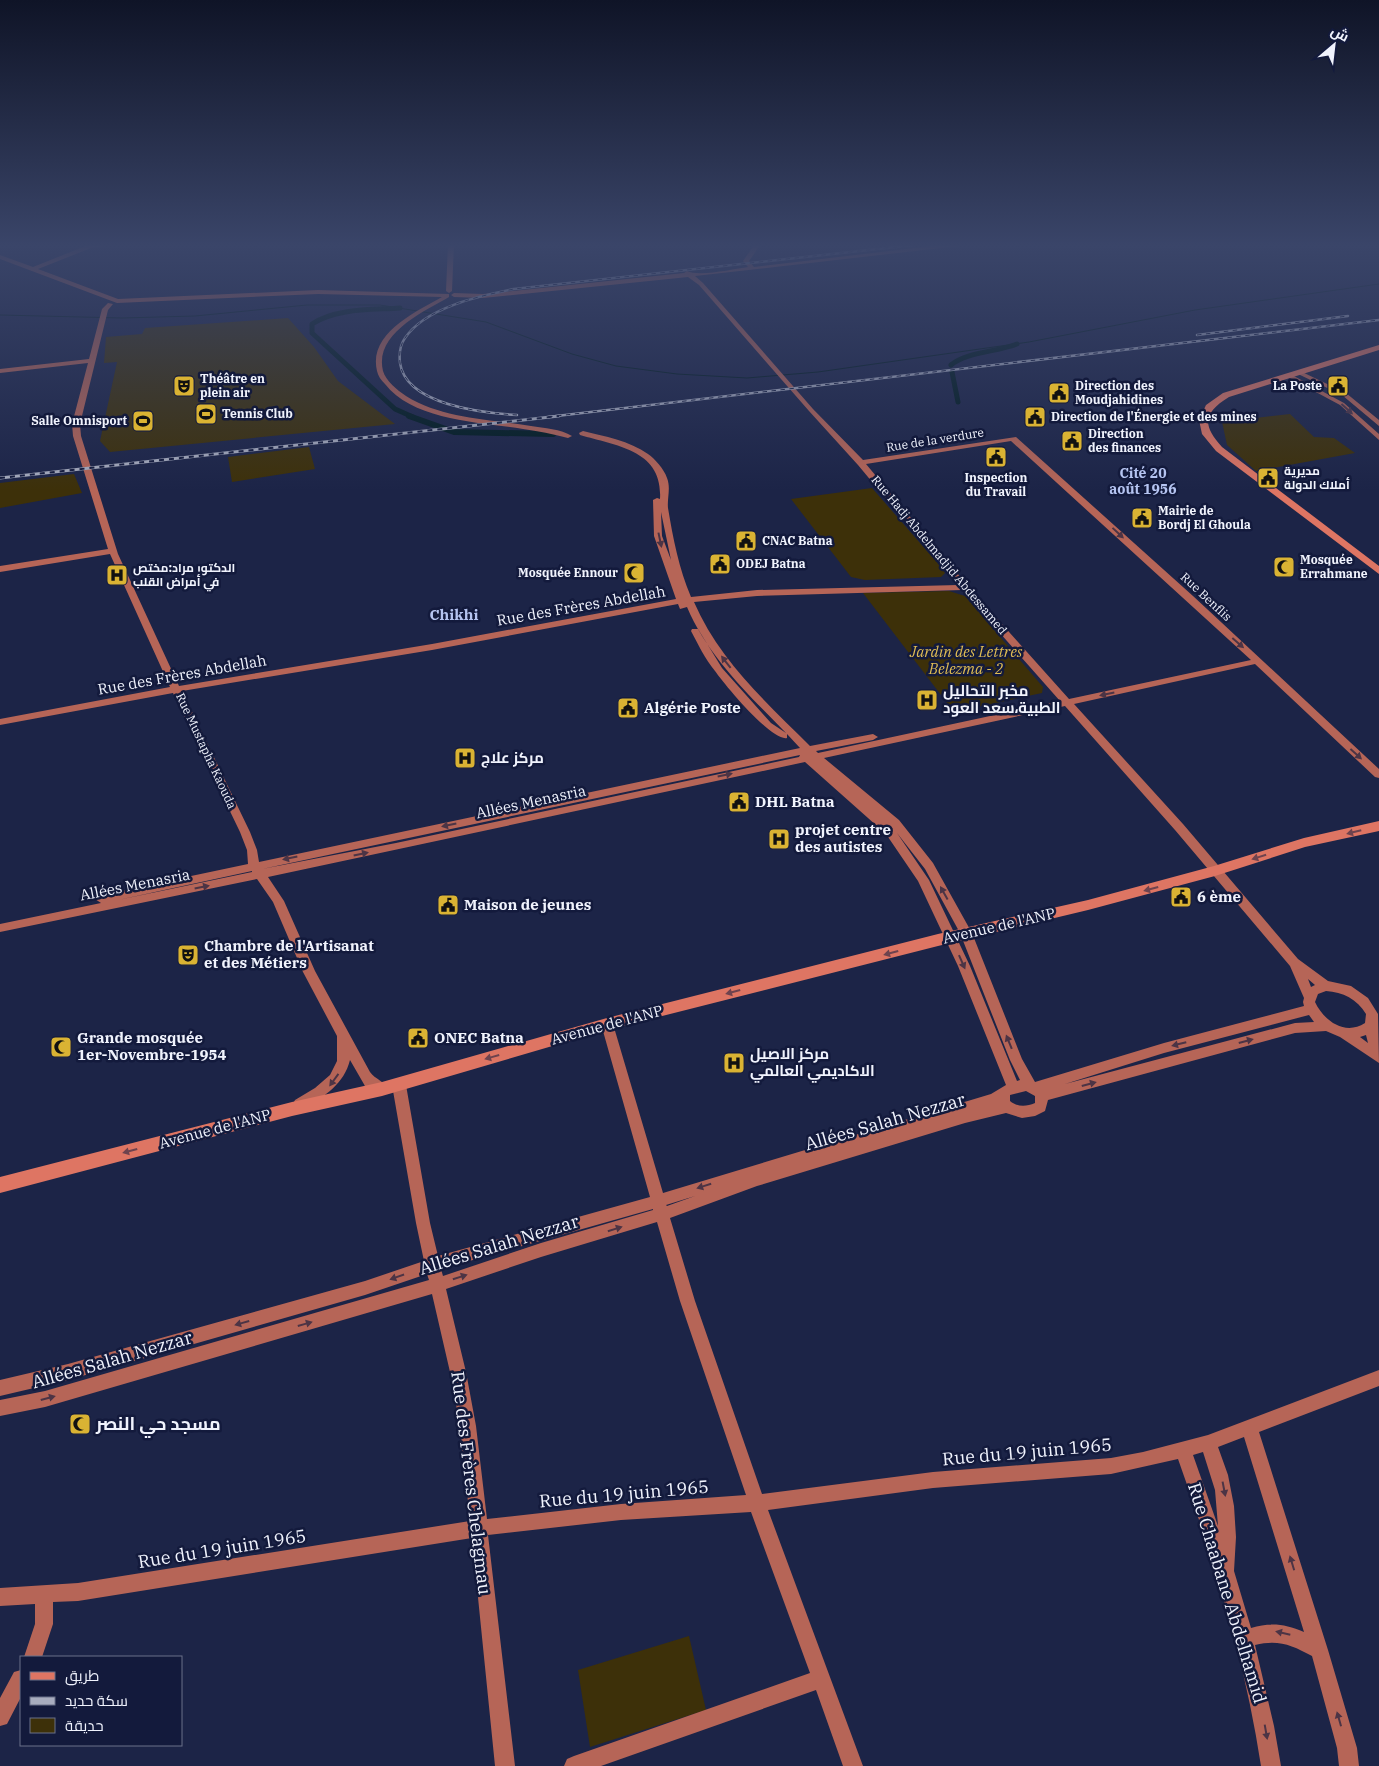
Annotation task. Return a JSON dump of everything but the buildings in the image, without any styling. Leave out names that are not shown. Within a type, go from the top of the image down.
[{"type":"main road","name":"Rue Mustapha Kaouda","points":[[101,326],[93,361],[81,399],[76,429],[113,551],[262,870]]},
{"type":"main road","points":[[0,922],[262,870],[714,768],[804,754],[894,823],[928,866],[966,933],[1016,1060],[1036,1090],[1042,1103],[1038,1109],[1018,1112],[1007,1097],[974,993],[950,937],[923,880],[893,836],[804,754],[776,729],[768,725],[718,669],[683,598],[658,536],[658,490],[652,468],[635,454],[576,435],[537,427],[461,419],[423,408],[400,394],[383,378],[378,366],[378,354],[386,338],[402,326]]},
{"type":"main road","name":"Rue Hadj Abdelmadjid Abdessamed","points":[[740,326],[861,463],[962,585],[1179,827],[1215,872],[1294,962],[1326,986]]},
{"type":"main road","points":[[1379,347],[1226,395],[1215,402],[1203,417],[1204,430],[1219,449],[1379,571]]},
{"type":"main road","points":[[0,371],[93,361]]},
{"type":"main road","points":[[1300,373],[1344,394],[1379,424]]},
{"type":"main road","points":[[1290,376],[1338,401],[1379,438]]},
{"type":"main road","name":"Rue de la verdure","points":[[861,463],[1013,439]]},
{"type":"main road","name":"Rue Benflis","points":[[1013,439],[1258,661],[1379,775]]},
{"type":"main road","points":[[0,569],[113,551]]},
{"type":"main road","name":"Rue des Frères Abdellah","points":[[0,715],[432,647],[683,598],[757,593],[962,585]]},
{"type":"main road","points":[[1066,700],[1258,661]]},
{"type":"main road","name":"Rue des Frères Abdellah","points":[[0,722],[175,686]]},
{"type":"main road","name":"Allées Menasria","points":[[0,928],[262,870],[567,809],[804,754],[1066,700]]},
{"type":"main road","name":"Allées Menasria","points":[[804,754],[1066,700]]},
{"type":"main road","name":"Avenue de l'ANP","points":[[0,1185],[292,1109],[382,1089],[607,1024],[966,933],[1088,906],[1215,872],[1304,843],[1379,826]]},
{"type":"main road","points":[[262,870],[309,972],[342,1034],[370,1082],[382,1089]]},
{"type":"main road","name":"Rue Hadj Abdelmadjid Abdessamed","points":[[1294,962],[1310,1003]]},
{"type":"main road","points":[[1379,1003],[1363,999],[1345,988],[1326,986],[1313,991],[1310,1003],[1317,1018],[1327,1026],[1343,1032],[1379,1057]]},
{"type":"main road","points":[[974,993],[989,993]]},
{"type":"main road","points":[[1363,999],[1372,1014],[1374,1042],[1379,1057]]},
{"type":"main road","points":[[1036,1090],[1055,1081],[1310,1003]]},
{"type":"main road","points":[[1343,1032],[1360,1033],[1374,1022]]},
{"type":"main road","points":[[607,1024],[643,1141],[659,1208],[701,1340],[757,1503],[853,1766]]},
{"type":"main road","points":[[1007,1097],[1295,1028],[1327,1026]]},
{"type":"main road","points":[[292,1109],[321,1093],[338,1074],[343,1065],[345,1051],[342,1034]]},
{"type":"main road","name":"Rue des Frères Chelagmau","points":[[399,1084],[423,1223],[458,1372],[468,1426],[505,1766]]},
{"type":"main road","name":"Allées Salah Nezzar","points":[[0,1408],[45,1400],[437,1285],[659,1208],[964,1118],[1007,1097]]},
{"type":"main road","points":[[0,1388],[68,1372],[303,1306],[432,1265],[659,1208]]},
{"type":"main road","name":"Rue du 19 juin 1965","points":[[0,1597],[78,1592],[479,1528],[621,1512],[757,1503],[933,1480],[1058,1472],[1111,1466],[1183,1451],[1208,1443],[1379,1378]]},
{"type":"main road","points":[[1249,1427],[1319,1650],[1347,1748],[1350,1766]]},
{"type":"main road","points":[[1208,1443],[1224,1488],[1228,1516],[1225,1575]]},
{"type":"main road","name":"Rue Chaabane Abdelhamid","points":[[1183,1451],[1225,1575],[1244,1639],[1259,1696],[1270,1766]]},
{"type":"main road","points":[[33,1656],[44,1624],[44,1595]]},
{"type":"main road","points":[[1244,1639],[1275,1631],[1298,1638],[1319,1650]]},
{"type":"main road","points":[[574,1766],[820,1679]]},
{"type":"main road","points":[[0,1717],[20,1681]]},
{"type":"green space","points":[[296,326],[314,347],[338,381],[395,424],[110,452],[100,441],[117,362],[104,363],[106,337],[142,334],[145,328]]},
{"type":"green space","points":[[1290,414],[1314,437],[1334,438],[1355,453],[1256,471],[1227,445],[1222,422]]},
{"type":"green space","points":[[309,447],[315,469],[232,482],[228,457]]},
{"type":"green space","points":[[74,474],[82,493],[0,508],[0,483]]},
{"type":"green space","points":[[872,488],[941,567],[945,573],[941,577],[865,580],[851,577],[791,499]]},
{"type":"green space","name":"Jardin des Lettres Belezma - 2","points":[[949,591],[965,596],[1043,687],[1042,693],[954,712],[863,593]]},
{"type":"green space","points":[[689,1636],[706,1710],[590,1747],[578,1670]]},
{"type":"waterway","points":[[312,326],[312,333],[395,409],[413,417]]},
{"type":"waterway","points":[[498,326],[572,354],[616,366],[677,374],[747,378],[818,372],[1029,342],[1110,326]]},
{"type":"waterway","points":[[951,365],[965,357],[1017,344]]},
{"type":"waterway","points":[[952,372],[958,402]]},
{"type":"waterway","points":[[409,416],[454,432],[553,434]]},
{"type":"railway","points":[[415,326],[402,344],[400,363],[405,377],[416,389],[448,404],[467,409],[517,415]]},
{"type":"railway","points":[[1197,335],[1265,326]]},
{"type":"railway","points":[[548,417],[1324,326]]},
{"type":"railway","points":[[0,478],[559,416]]},
{"type":"place","name":"Théâtre en plein air","points":[[184,386]]},
{"type":"place","name":"La Poste","points":[[1338,386]]},
{"type":"place","name":"Direction des Moudjahidines","points":[[1059,393]]},
{"type":"place","name":"Tennis Club","points":[[206,414]]},
{"type":"place","name":"Direction de l'Énergie et des mines","points":[[1035,417]]},
{"type":"place","name":"Salle Omnisport","points":[[143,421]]},
{"type":"place","name":"Direction des finances","points":[[1072,441]]},
{"type":"place","name":"Inspection du Travail","points":[[996,457]]},
{"type":"place","name":"مديرية أملاك الدولة","points":[[1268,478]]},
{"type":"place","name":"Mairie de Bordj El Ghoula","points":[[1142,518]]},
{"type":"place","name":"CNAC Batna","points":[[746,541]]},
{"type":"place","name":"ODEJ Batna","points":[[720,564]]},
{"type":"place","name":"Mosquée Errahmane","points":[[1284,567]]},
{"type":"place","name":"Mosquée Ennour","points":[[634,573]]},
{"type":"place","name":"الدكتور مراد:مختص في أمراض القلب","points":[[117,575]]},
{"type":"place","name":"مخبر التحاليل الطبية،سعد العود","points":[[927,700]]},
{"type":"place","name":"Algérie Poste","points":[[628,708]]},
{"type":"place","name":"مركز علاج","points":[[465,758]]},
{"type":"place","name":"DHL Batna","points":[[739,802]]},
{"type":"place","name":"projet centre des autistes","points":[[779,839]]},
{"type":"place","name":"6 ème","points":[[1181,897]]},
{"type":"place","name":"Maison de jeunes","points":[[448,905]]},
{"type":"place","name":"Chambre de l'Artisanat et des Métiers","points":[[188,955]]},
{"type":"place","name":"ONEC Batna","points":[[418,1038]]},
{"type":"place","name":"Grande mosquée 1er-Novembre-1954","points":[[61,1047]]},
{"type":"place","name":"مركز الاصيل الاكاديمي العالمي","points":[[734,1063]]},
{"type":"place","name":"مسجد حي النصر","points":[[80,1424]]},
{"type":"district","name":"Cité 20 août 1956","points":[[1143,482]]},
{"type":"district","name":"Chikhi","points":[[454,615]]}]
